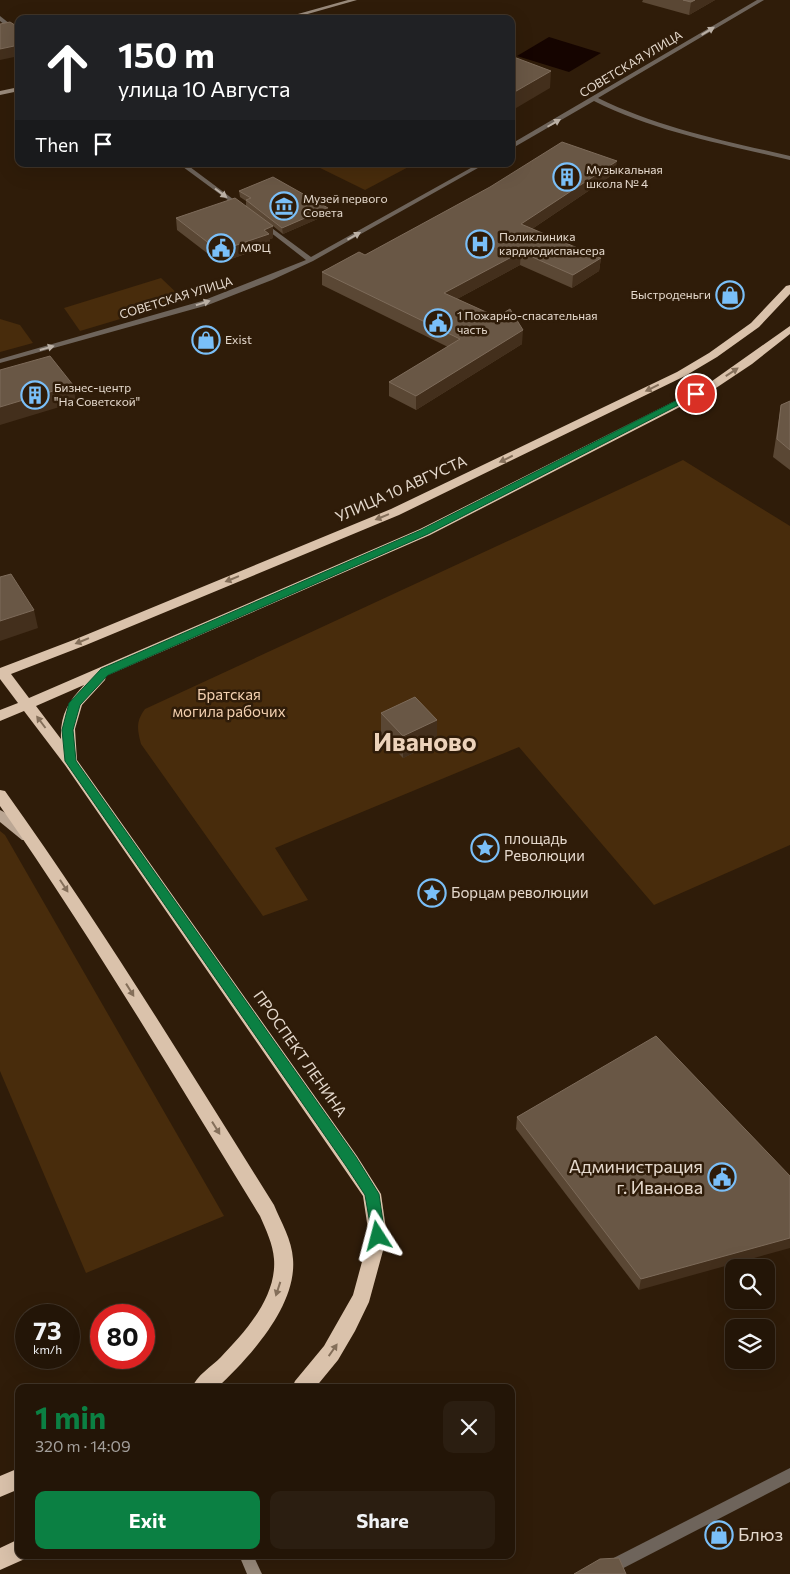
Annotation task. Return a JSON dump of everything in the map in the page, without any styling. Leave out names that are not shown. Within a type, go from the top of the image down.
[{"type":"highway","name":"УЛИЦА 10 АВГУСТА","points":[[1,672],[81,642],[395,512],[681,374],[713,355],[755,325],[790,288]]},
{"type":"highway","points":[[0,716],[425,532],[709,388],[748,362],[790,330]]},
{"type":"highway","name":"ПРОСПЕКТ ЛЕНИНА","points":[[1,672],[70,761],[372,1194],[378,1236],[362,1296],[348,1326],[331,1353],[305,1384]]},
{"type":"highway","points":[[70,761],[68,730],[75,703],[105,672]]},
{"type":"highway","points":[[0,795],[37,845],[105,949],[267,1211],[280,1242],[284,1265],[272,1306],[234,1356],[206,1384]]},
{"type":"highway","points":[[0,1487],[15,1480]]},
{"type":"highway","points":[[0,1559],[15,1552]]},
{"type":"main road","points":[[0,815],[37,845]]},
{"type":"street","points":[[298,15],[354,0]]},
{"type":"street","name":"СОВЕТСКАЯ УЛИЦА","points":[[515,145],[761,0]]},
{"type":"street","points":[[0,18],[15,31]]},
{"type":"street","points":[[0,94],[15,90]]},
{"type":"street","points":[[595,99],[617,111],[790,158]]},
{"type":"street","points":[[186,167],[252,216]]},
{"type":"street","name":"СОВЕТСКАЯ УЛИЦА","points":[[0,361],[205,303],[311,260],[477,167]]},
{"type":"street","points":[[260,222],[311,260]]},
{"type":"street","points":[[597,1574],[790,1475]]},
{"type":"street","points":[[248,1559],[255,1574]]},
{"type":"green space","points":[[318,167],[408,167],[365,190]]},
{"type":"green space","points":[[161,278],[184,300],[80,331],[64,308]]},
{"type":"green space","points":[[0,319],[20,325],[33,343],[0,352]]},
{"type":"green space","name":"Братская могила рабочих","points":[[683,460],[790,526],[790,845],[654,905],[519,747],[275,848],[308,900],[263,916],[141,744],[138,725],[145,709]]},
{"type":"green space","points":[[0,831],[5,835],[224,1216],[86,1273],[0,1071]]},
{"type":"shaded area","points":[[549,37],[601,53],[569,72],[517,56]]},
{"type":"building","points":[[10,22],[15,25],[15,46],[0,49],[0,24]]},
{"type":"building","points":[[515,58],[551,71],[515,92]]},
{"type":"building","points":[[562,142],[617,161],[521,224],[601,258],[573,275],[521,252],[444,293],[497,317],[510,309],[523,330],[416,396],[389,382],[460,339],[322,272],[359,252],[365,255],[490,187]]},
{"type":"building","name":"Музей первого Совета","points":[[273,177],[328,208],[282,228],[246,200],[251,198],[239,191]]},
{"type":"building","points":[[235,198],[273,226],[264,230],[269,234],[219,251],[176,218]]},
{"type":"building","points":[[50,356],[73,385],[0,407],[0,370]]},
{"type":"building","points":[[790,401],[790,450],[777,439],[781,405]]},
{"type":"building","points":[[11,574],[34,610],[0,621],[0,577]]},
{"type":"building","points":[[415,697],[437,720],[403,736],[381,713]]},
{"type":"building","name":"Администрация г. Иванова","points":[[656,1036],[790,1176],[790,1238],[641,1279],[517,1117]]},
{"type":"building","points":[[619,1558],[626,1574],[574,1574],[600,1559]]},
{"type":"place","name":"Музыкальная школа № 4","points":[[567,177]]},
{"type":"place","name":"Музей первого Совета","points":[[284,206]]},
{"type":"place","name":"Поликлиника кардиодиспансера","points":[[480,244]]},
{"type":"place","name":"МФЦ","points":[[221,248]]},
{"type":"place","name":"Быстроденьги","points":[[730,295]]},
{"type":"place","name":"1 Пожарно-спасательная часть","points":[[438,323]]},
{"type":"place","name":"Exist","points":[[206,340]]},
{"type":"place","name":"Бизнес-центр \"На Советской\"","points":[[35,395]]},
{"type":"place","name":"площадь Революции","points":[[485,848]]},
{"type":"place","name":"Борцам революции","points":[[432,893]]},
{"type":"place","name":"Администрация г. Иванова","points":[[722,1177]]},
{"type":"place","name":"Блюз","points":[[719,1535]]},
{"type":"district","name":"Иваново","points":[[425,742]]},
{"type":"route","points":[[378,1236],[372,1194],[70,761],[68,730],[75,703],[105,672],[425,532],[696,394]]}]
